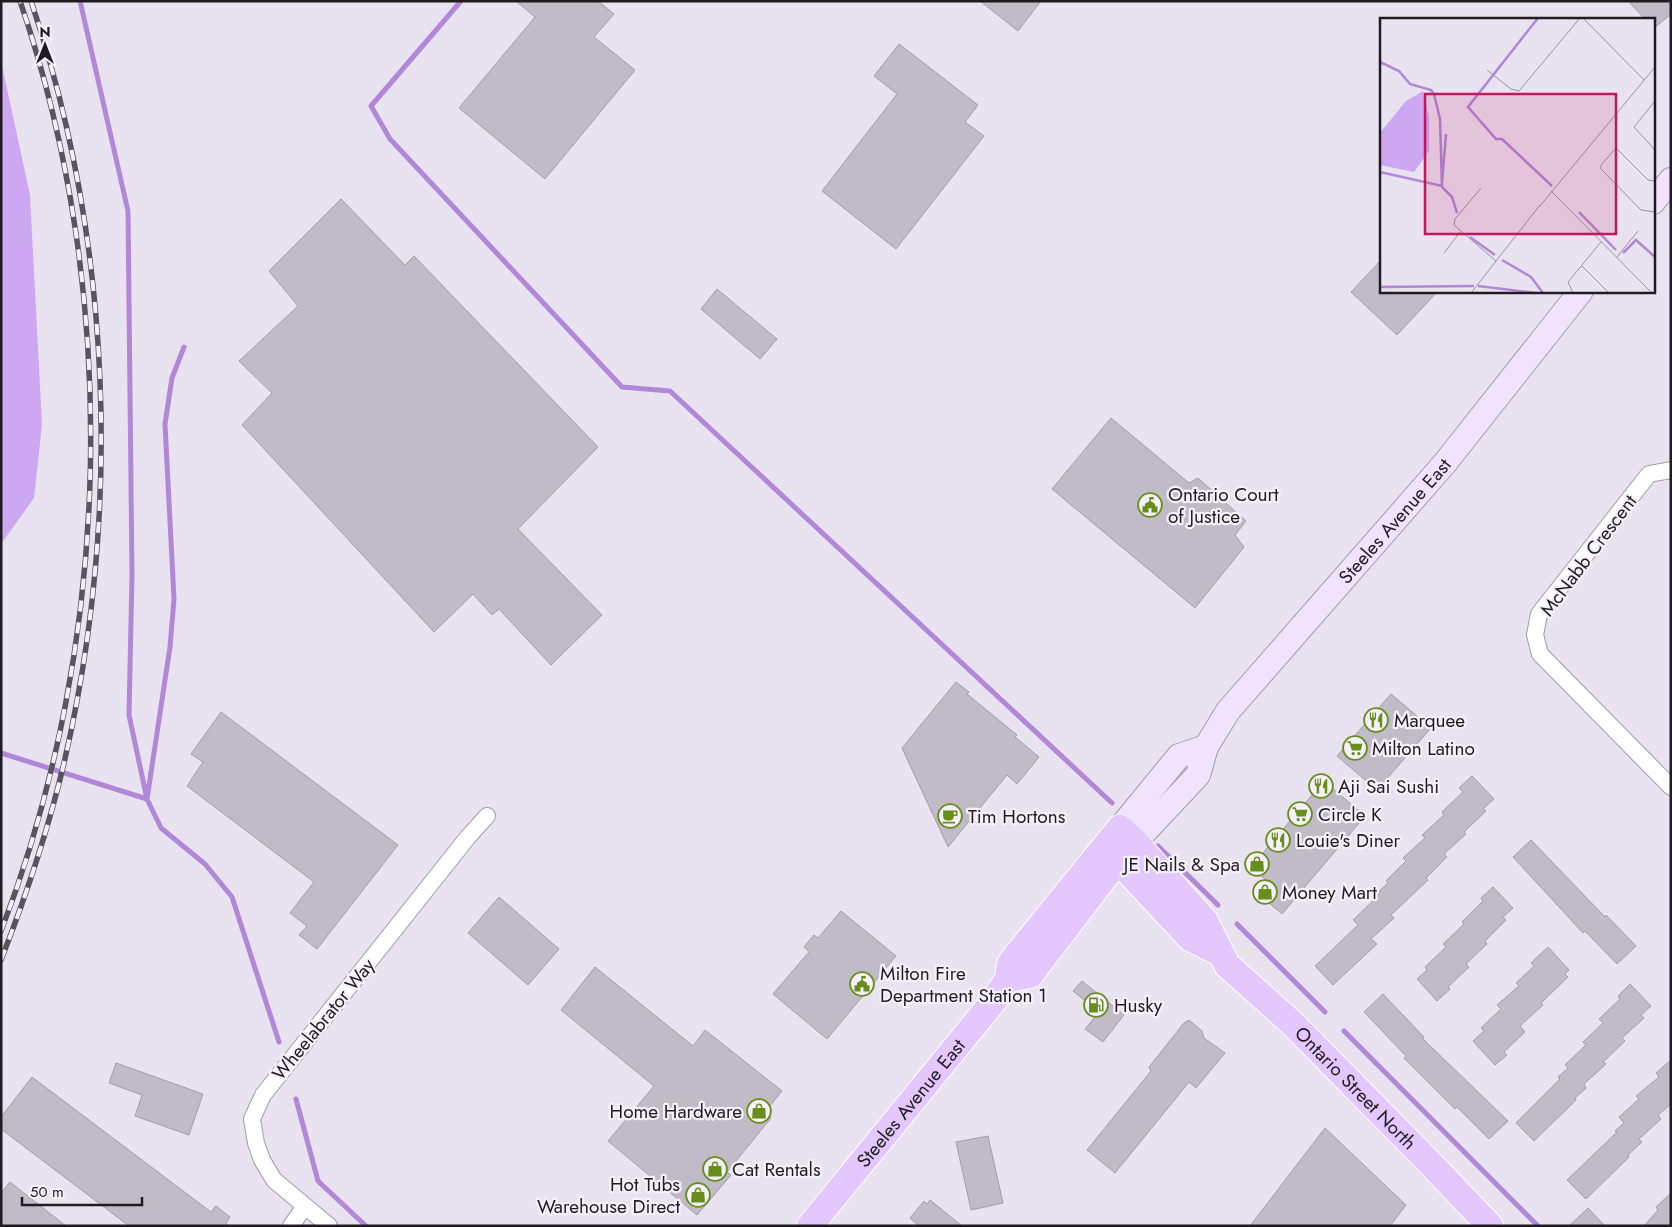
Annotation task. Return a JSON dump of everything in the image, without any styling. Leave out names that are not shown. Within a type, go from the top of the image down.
[{"type":"main road","points":[[1654,201],[1671,180]]},
{"type":"main road","name":"Steeles Avenue East","points":[[810,1226],[992,1003],[1008,979],[1030,976],[1179,756],[1206,747],[1228,711],[1445,463],[1580,292]]},
{"type":"main road","name":"Ontario Street North","points":[[1119,844],[1205,921],[1227,965],[1293,1024],[1490,1226]]},
{"type":"street","name":"McNabb Crescent","points":[[1671,470],[1649,474],[1539,614],[1535,635],[1540,654],[1671,787]]},
{"type":"street","name":"Wheelabrator Way","points":[[329,1226],[274,1180],[262,1160],[256,1143],[252,1119],[257,1106],[281,1072],[468,837],[487,816]]},
{"type":"street","points":[[291,1226],[305,1206]]},
{"type":"shaded area","points":[[1,61],[30,195],[42,425],[34,498],[1,544]]},
{"type":"building","points":[[516,1],[598,1],[614,14],[594,37],[635,70],[545,179],[459,108],[535,17]]},
{"type":"building","points":[[980,1],[1041,1],[1018,31]]},
{"type":"building","points":[[1628,1],[1671,1],[1671,14],[1654,28],[1654,18],[1644,18]]},
{"type":"building","points":[[899,44],[978,105],[965,122],[984,136],[896,249],[822,191],[897,94],[874,76]]},
{"type":"building","points":[[341,199],[405,265],[414,256],[598,447],[518,529],[602,615],[551,665],[499,609],[492,615],[473,594],[434,632],[242,425],[272,393],[239,361],[298,306],[269,271]]},
{"type":"building","points":[[1380,261],[1380,292],[1437,292],[1397,335],[1351,292]]},
{"type":"building","points":[[717,289],[777,339],[760,359],[701,309]]},
{"type":"building","name":"Ontario Court of Justice","points":[[1111,418],[1189,483],[1198,478],[1246,521],[1235,535],[1244,547],[1195,608],[1052,489]]},
{"type":"building","points":[[956,682],[969,692],[967,694],[1017,735],[1015,737],[1039,757],[1017,784],[1007,775],[948,847],[902,748]]},
{"type":"building","points":[[1391,694],[1431,728],[1377,790],[1337,756]]},
{"type":"building","points":[[221,712],[398,845],[317,949],[299,935],[307,926],[290,913],[314,882],[187,786],[203,762],[191,754]]},
{"type":"building","points":[[1472,776],[1494,799],[1483,809],[1486,811],[1464,832],[1466,834],[1444,854],[1447,857],[1426,878],[1428,880],[1391,915],[1394,918],[1371,939],[1377,944],[1333,985],[1315,966],[1358,925],[1353,920],[1379,895],[1377,893],[1388,883],[1386,881],[1406,861],[1403,858],[1425,838],[1422,835],[1444,815],[1442,812],[1463,792],[1459,788]]},
{"type":"building","points":[[1324,781],[1365,816],[1282,914],[1256,892],[1266,880],[1251,867]]},
{"type":"building","points":[[1531,840],[1605,917],[1606,915],[1636,946],[1617,964],[1585,931],[1583,933],[1513,857]]},
{"type":"building","points":[[1493,887],[1513,908],[1503,917],[1506,920],[1485,941],[1487,944],[1466,964],[1469,967],[1448,987],[1450,989],[1437,1001],[1417,979],[1427,970],[1425,967],[1446,947],[1443,944],[1464,924],[1462,922],[1483,901],[1481,898]]},
{"type":"building","points":[[499,897],[559,949],[528,985],[468,933]]},
{"type":"building","points":[[841,911],[896,956],[827,1039],[773,994],[809,952],[804,947],[814,935],[818,938]]},
{"type":"building","points":[[1548,947],[1569,970],[1565,974],[1568,977],[1541,1003],[1543,1005],[1520,1026],[1525,1032],[1504,1052],[1507,1055],[1495,1065],[1473,1041],[1484,1031],[1481,1028],[1501,1009],[1497,1005],[1519,986],[1516,983],[1534,966],[1531,963]]},
{"type":"building","points":[[595,967],[693,1046],[705,1030],[782,1091],[765,1112],[771,1118],[727,1172],[731,1175],[697,1215],[608,1141],[654,1086],[561,1010]]},
{"type":"building","points":[[1082,981],[1124,1015],[1103,1042],[1085,1029],[1099,1012],[1073,991]]},
{"type":"building","points":[[1630,984],[1651,1006],[1641,1015],[1644,1018],[1622,1038],[1625,1041],[1603,1062],[1606,1064],[1584,1084],[1586,1088],[1575,1098],[1576,1100],[1534,1141],[1516,1123],[1560,1079],[1558,1077],[1568,1068],[1565,1065],[1586,1045],[1583,1042],[1603,1023],[1599,1019],[1620,999],[1618,996]]},
{"type":"building","points":[[1383,994],[1424,1037],[1422,1038],[1508,1121],[1489,1139],[1457,1107],[1455,1109],[1404,1058],[1406,1056],[1364,1012]]},
{"type":"building","points":[[1189,1020],[1202,1031],[1204,1038],[1225,1053],[1196,1088],[1189,1082],[1115,1173],[1087,1150],[1151,1071],[1149,1067],[1184,1023]]},
{"type":"building","points":[[1671,1060],[1671,1104],[1658,1115],[1661,1119],[1639,1139],[1642,1142],[1628,1155],[1629,1157],[1586,1199],[1567,1180],[1617,1132],[1615,1131],[1624,1123],[1619,1117],[1639,1099],[1636,1096],[1659,1077],[1656,1073]]},
{"type":"building","points":[[116,1063],[203,1094],[189,1135],[135,1116],[142,1095],[109,1083]]},
{"type":"building","points":[[32,1077],[211,1212],[216,1206],[230,1217],[226,1223],[229,1226],[129,1226],[1,1129],[1,1117]]},
{"type":"building","points":[[1325,1128],[1406,1205],[1390,1226],[1250,1226]]},
{"type":"building","points":[[988,1136],[1003,1203],[971,1210],[956,1142]]},
{"type":"building","points":[[10,1182],[66,1226],[1,1226],[1,1193]]},
{"type":"building","points":[[1671,1193],[1671,1226],[1644,1226],[1658,1210],[1656,1207]]},
{"type":"building","points":[[930,1200],[962,1226],[919,1226],[910,1218],[924,1201],[927,1204]]},
{"type":"building","points":[[1588,1208],[1605,1226],[1569,1226]]},
{"type":"waterway","points":[[1,753],[147,799],[129,715],[132,575],[128,211],[80,1]]},
{"type":"waterway","points":[[461,1],[371,106],[390,139],[622,387],[670,391],[1112,803]]},
{"type":"waterway","points":[[184,347],[172,378],[165,424],[174,599],[170,647],[147,799],[161,828],[205,864],[232,897],[279,1042]]},
{"type":"waterway","points":[[1158,846],[1218,905]]},
{"type":"waterway","points":[[1237,924],[1325,1012]]},
{"type":"waterway","points":[[1344,1031],[1538,1226]]},
{"type":"waterway","points":[[296,1099],[318,1181],[366,1226]]},
{"type":"railway","points":[[1,931],[38,820],[65,705],[83,587],[90,468],[88,348],[75,230],[53,113],[20,1]]},
{"type":"railway","points":[[1,960],[36,863],[64,763],[83,669],[95,573],[101,477],[100,380],[93,284],[79,188],[58,94],[31,1]]},
{"type":"place","name":"Ontario Court of Justice","points":[[1150,505]]},
{"type":"place","name":"Marquee","points":[[1376,720]]},
{"type":"place","name":"Milton Latino","points":[[1355,748]]},
{"type":"place","name":"Aji Sai Sushi","points":[[1321,786]]},
{"type":"place","name":"Circle K","points":[[1300,814]]},
{"type":"place","name":"Tim Hortons","points":[[950,816]]},
{"type":"place","name":"Louie's Diner","points":[[1278,840]]},
{"type":"place","name":"JE Nails & Spa","points":[[1257,864]]},
{"type":"place","name":"Money Mart","points":[[1265,892]]},
{"type":"place","name":"Milton Fire Department Station 1","points":[[862,984]]},
{"type":"place","name":"Husky","points":[[1096,1005]]},
{"type":"place","name":"Home Hardware","points":[[759,1111]]},
{"type":"place","name":"Cat Rentals","points":[[715,1169]]},
{"type":"place","name":"Hot Tubs Warehouse Direct","points":[[698,1195]]}]
